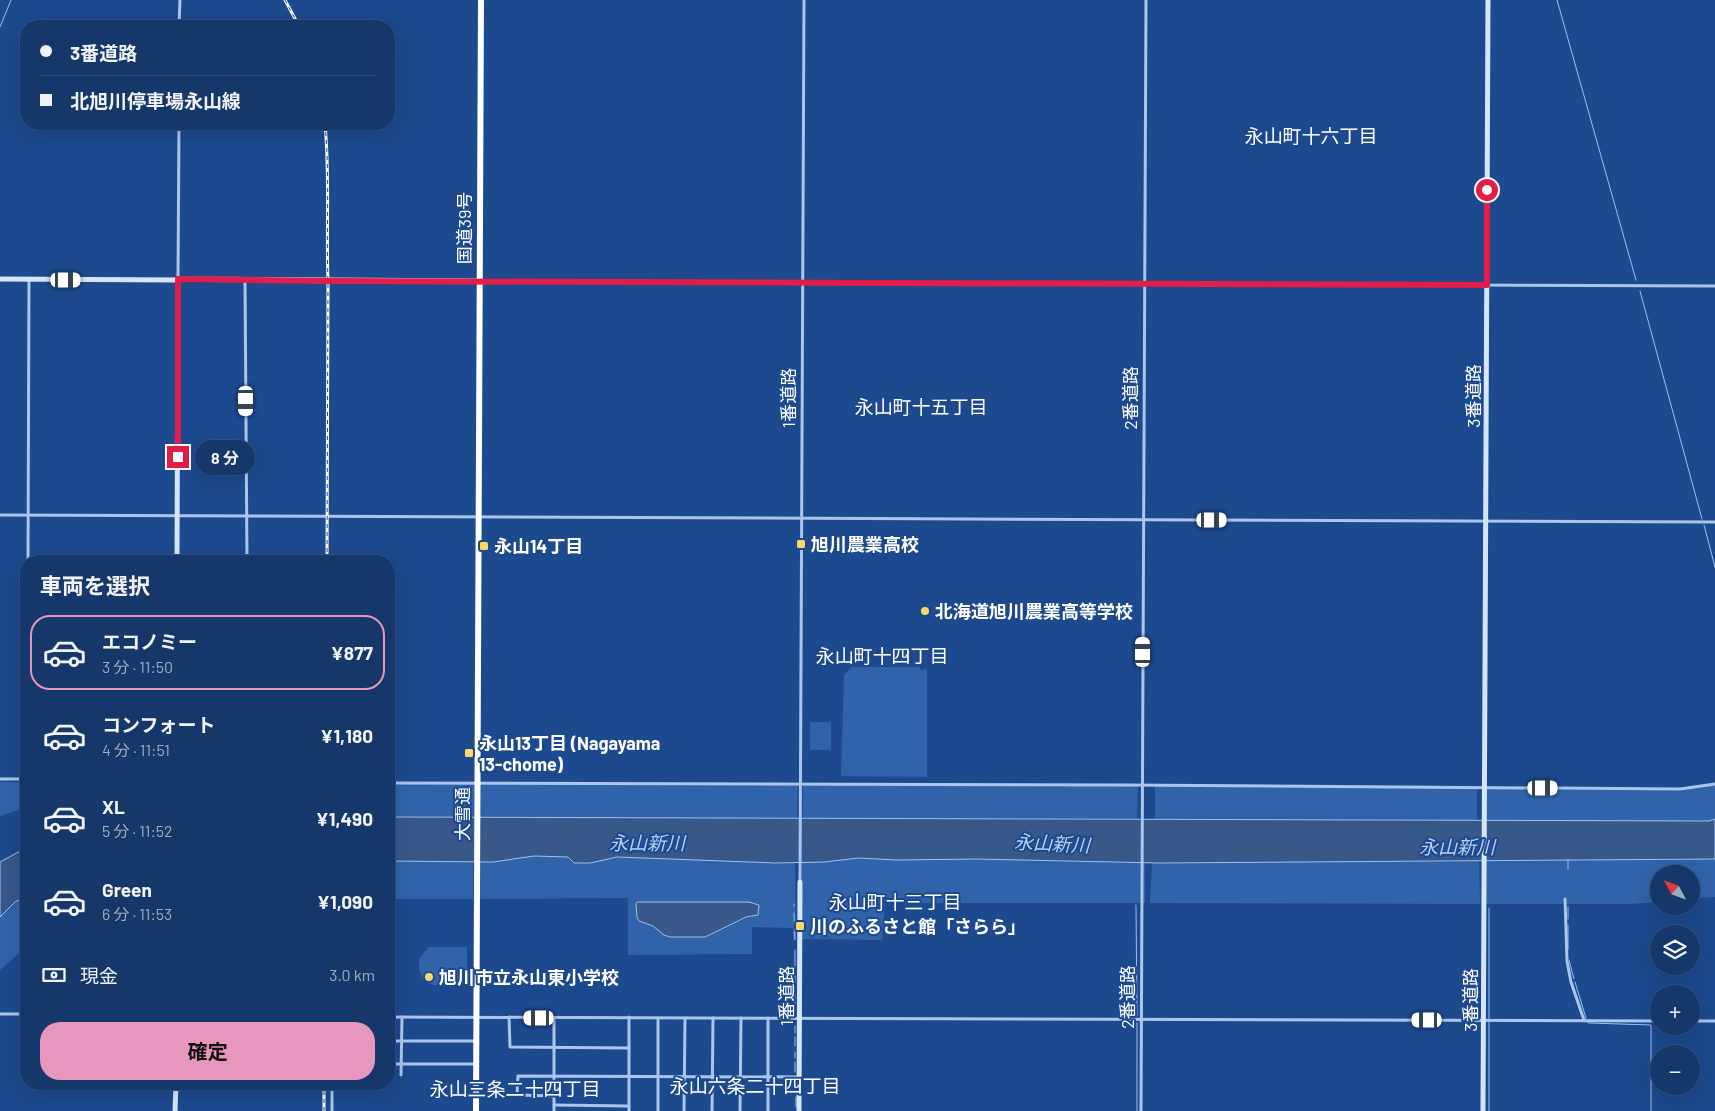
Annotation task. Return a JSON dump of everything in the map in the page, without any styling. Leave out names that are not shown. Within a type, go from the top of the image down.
[{"type":"highway","name":"国道39号","points":[[478,517],[481,0]]},
{"type":"highway","name":"大雪通","points":[[476,1111],[478,517]]},
{"type":"street","points":[[180,0],[180,20]]},
{"type":"street","name":"1番道路","points":[[799,1111],[804,0]]},
{"type":"street","name":"2番道路","points":[[1141,1111],[1146,0]]},
{"type":"street","name":"3番道路","points":[[1484,1111],[1488,1020],[1484,889],[1488,0]]},
{"type":"street","points":[[177,555],[179,130]]},
{"type":"street","points":[[0,279],[1715,286]]},
{"type":"street","points":[[28,555],[29,279]]},
{"type":"street","points":[[245,280],[247,555]]},
{"type":"street","points":[[0,515],[1715,522]]},
{"type":"street","points":[[0,779],[20,779]]},
{"type":"street","points":[[395,783],[1142,785],[1485,790],[1680,789],[1715,784]]},
{"type":"street","points":[[1565,899],[1567,961],[1571,982],[1584,1020]]},
{"type":"street","points":[[0,1014],[20,1014]]},
{"type":"street","points":[[395,1017],[1650,1020]]},
{"type":"street","points":[[401,1074],[402,1017]]},
{"type":"street","points":[[509,1017],[510,1047],[629,1048]]},
{"type":"street","points":[[628,1111],[629,1017]]},
{"type":"street","points":[[554,1018],[554,1111]]},
{"type":"street","points":[[658,1018],[658,1111]]},
{"type":"street","points":[[684,1111],[685,1018]]},
{"type":"street","points":[[712,1111],[713,1018]]},
{"type":"street","points":[[740,1111],[741,1018]]},
{"type":"street","points":[[768,1018],[768,1111]]},
{"type":"street","points":[[1700,1021],[1715,1021]]},
{"type":"street","points":[[395,1041],[476,1041]]},
{"type":"street","points":[[395,1064],[476,1064]]},
{"type":"street","points":[[554,1096],[517,1095],[518,1076],[799,1077]]},
{"type":"street","points":[[176,1090],[176,1111]]},
{"type":"street","points":[[332,1090],[332,1111]]},
{"type":"street","points":[[554,1105],[628,1106]]},
{"type":"shaded area","points":[[852,667],[920,667],[920,670],[927,669],[927,777],[841,776],[844,675]]},
{"type":"shaded area","points":[[810,722],[831,722],[831,750],[810,750]]},
{"type":"shaded area","points":[[0,782],[20,782],[19,810],[0,816]]},
{"type":"shaded area","points":[[475,783],[473,817],[395,817],[395,784]]},
{"type":"shaded area","points":[[480,783],[798,783],[797,818],[479,817]]},
{"type":"shaded area","points":[[803,783],[1138,785],[1137,819],[803,818]]},
{"type":"shaded area","points":[[1715,784],[1715,819],[1709,821],[1487,820],[1487,788],[1680,789]]},
{"type":"shaded area","points":[[1155,785],[1477,788],[1477,820],[1155,819]]},
{"type":"shaded area","points":[[534,856],[568,857],[590,863],[617,857],[795,863],[796,939],[793,939],[793,928],[752,927],[752,954],[628,955],[628,898],[480,899],[480,861],[493,862]]},
{"type":"shaded area","points":[[858,858],[1145,863],[1145,903],[885,903],[882,940],[802,939],[802,862],[825,862]]},
{"type":"shaded area","points":[[1715,859],[1715,897],[1700,898],[1700,865],[1650,865],[1650,903],[1486,904],[1486,861]]},
{"type":"shaded area","points":[[395,861],[473,861],[473,899],[395,899]]},
{"type":"shaded area","points":[[1479,861],[1480,904],[1150,903],[1152,863]]},
{"type":"shaded area","points":[[20,899],[20,952],[0,970],[0,917]]},
{"type":"shaded area","points":[[429,947],[467,947],[467,984],[438,985],[427,982],[421,976],[419,964],[421,956]]},
{"type":"water","name":"永山新川","points":[[395,817],[1709,821],[1715,819],[1715,859],[1159,863],[858,858],[825,862],[776,863],[617,857],[590,863],[574,863],[568,857],[534,856],[493,862],[395,861]]},
{"type":"water","points":[[20,851],[20,899],[0,917],[0,862]]},
{"type":"water","points":[[637,902],[749,902],[759,905],[758,915],[746,917],[705,937],[670,937],[664,935],[653,926],[639,921],[637,917]]},
{"type":"waterway","points":[[0,27],[11,0]]},
{"type":"waterway","points":[[1557,0],[1636,280]]},
{"type":"waterway","points":[[1640,291],[1702,519]]},
{"type":"waterway","points":[[1704,525],[1715,567]]},
{"type":"waterway","points":[[1568,860],[1568,869]]},
{"type":"waterway","points":[[1136,905],[1137,1016]]},
{"type":"waterway","points":[[1568,907],[1568,919]]},
{"type":"waterway","points":[[1489,908],[1489,1111]]},
{"type":"waterway","points":[[794,913],[795,940]]},
{"type":"waterway","points":[[1568,925],[1568,949]]},
{"type":"waterway","points":[[795,950],[795,1015]]},
{"type":"waterway","points":[[1569,960],[1574,979]]},
{"type":"waterway","points":[[1575,982],[1586,1018]]},
{"type":"waterway","points":[[1587,1022],[1651,1025],[1651,1111]]},
{"type":"waterway","points":[[1137,1023],[1137,1111]]},
{"type":"waterway","points":[[795,1026],[795,1033]]},
{"type":"waterway","points":[[795,1037],[795,1046]]},
{"type":"waterway","points":[[795,1052],[795,1058]]},
{"type":"waterway","points":[[795,1062],[795,1072]]},
{"type":"waterway","points":[[796,1097],[796,1107]]},
{"type":"railway","points":[[285,0],[296,20]]},
{"type":"railway","points":[[325,130],[328,183],[327,555]]},
{"type":"railway","points":[[324,1090],[324,1111]]},
{"type":"place","name":"旭川農業高校","points":[[801,544]]},
{"type":"place","name":"永山14丁目","points":[[484,546]]},
{"type":"place","name":"北海道旭川農業高等学校","points":[[925,611]]},
{"type":"place","name":"永山13丁目 (Nagayama 13-chome)","points":[[469,753]]},
{"type":"place","name":"川のふるさと館「さらら」","points":[[800,926]]},
{"type":"place","name":"旭川市立永山東小学校","points":[[429,977]]},
{"type":"district","name":"永山町十六丁目","points":[[1311,135]]},
{"type":"district","name":"永山町十五丁目","points":[[921,406]]},
{"type":"district","name":"永山町十四丁目","points":[[882,655]]},
{"type":"district","name":"永山町十三丁目","points":[[895,901]]},
{"type":"district","name":"永山六条二十四丁目","points":[[755,1085]]},
{"type":"district","name":"永山三条二十四丁目","points":[[515,1088]]},
{"type":"route","points":[[178,457],[178,279],[1487,285],[1487,190]]}]
